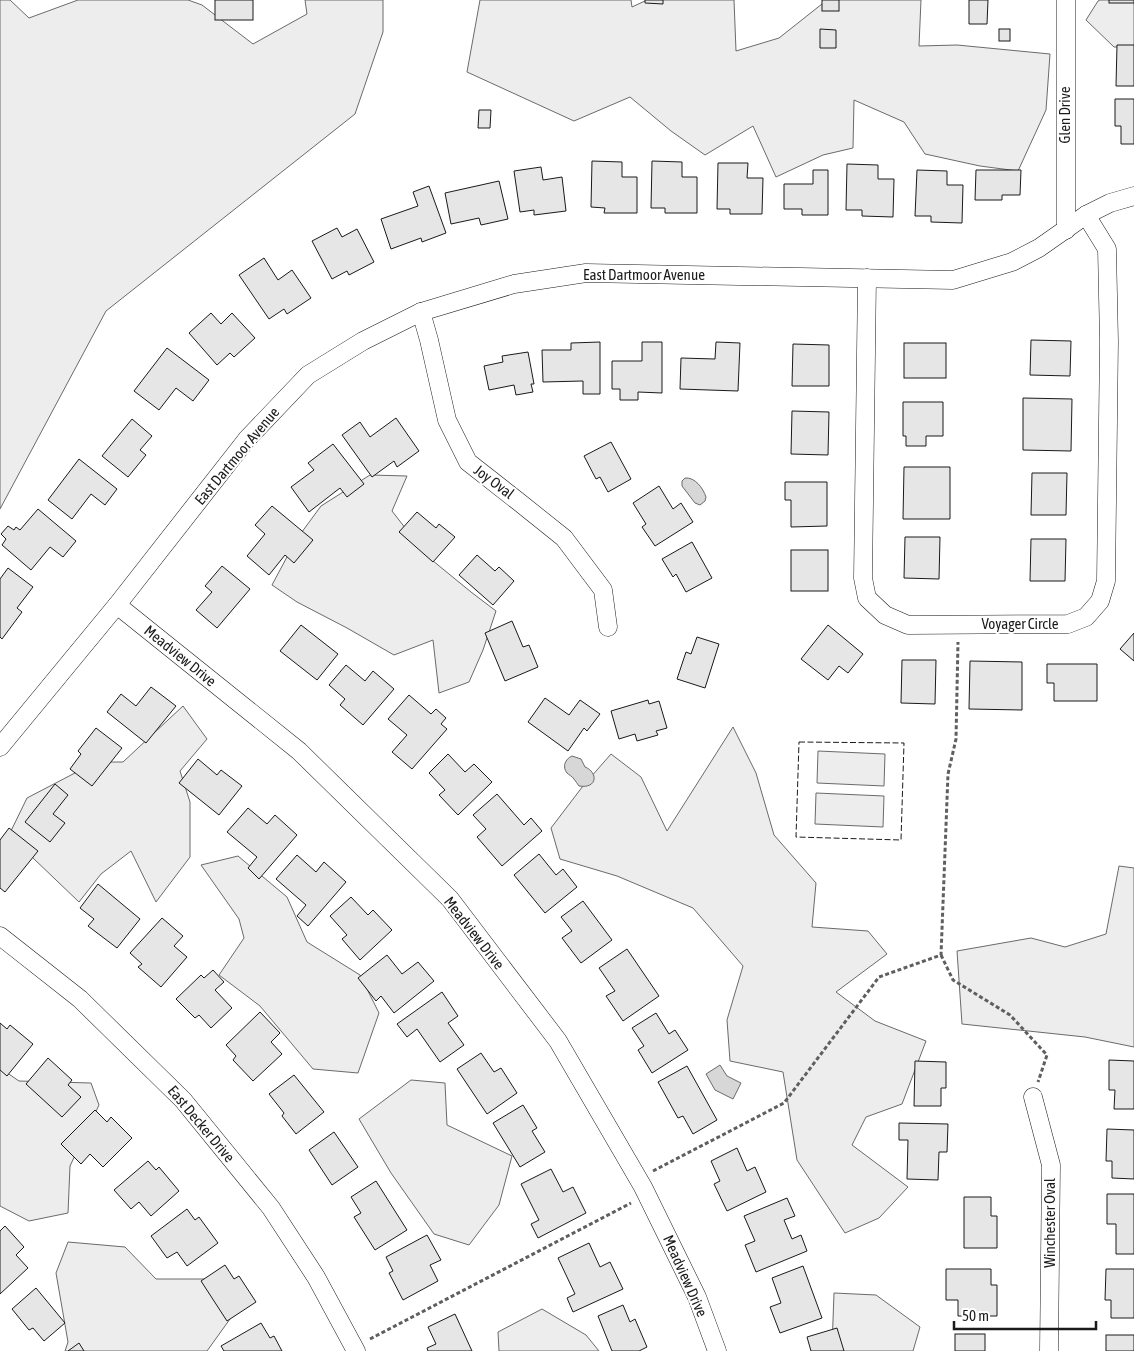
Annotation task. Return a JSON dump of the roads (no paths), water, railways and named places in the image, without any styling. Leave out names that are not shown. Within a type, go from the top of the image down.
[{"type":"street","name":"Glen Drive","points":[[1066,0],[1066,230]]},
{"type":"street","name":"East Dartmoor Avenue","points":[[0,747],[117,605],[247,439],[308,375],[363,341],[421,312],[514,284],[586,273],[952,280],[1012,262],[1040,248],[1086,215],[1110,203],[1134,196]]},
{"type":"street","name":"Voyager Circle","points":[[867,278],[863,578],[867,598],[884,615],[908,625],[1068,624],[1086,617],[1100,601],[1106,581],[1109,341],[1108,249],[1086,215]]},
{"type":"street","name":"Joy Oval","points":[[421,312],[447,420],[468,462],[564,538],[603,590],[608,627]]},
{"type":"street","name":"Meadview Drive","points":[[117,605],[299,751],[450,899],[558,1041],[643,1187],[697,1297],[717,1351]]},
{"type":"street","name":"East Decker Drive","points":[[0,936],[80,999],[183,1100],[271,1208],[316,1277],[355,1349]]},
{"type":"street","name":"Winchester Oval","points":[[1033,1097],[1051,1165],[1049,1351]]}]
